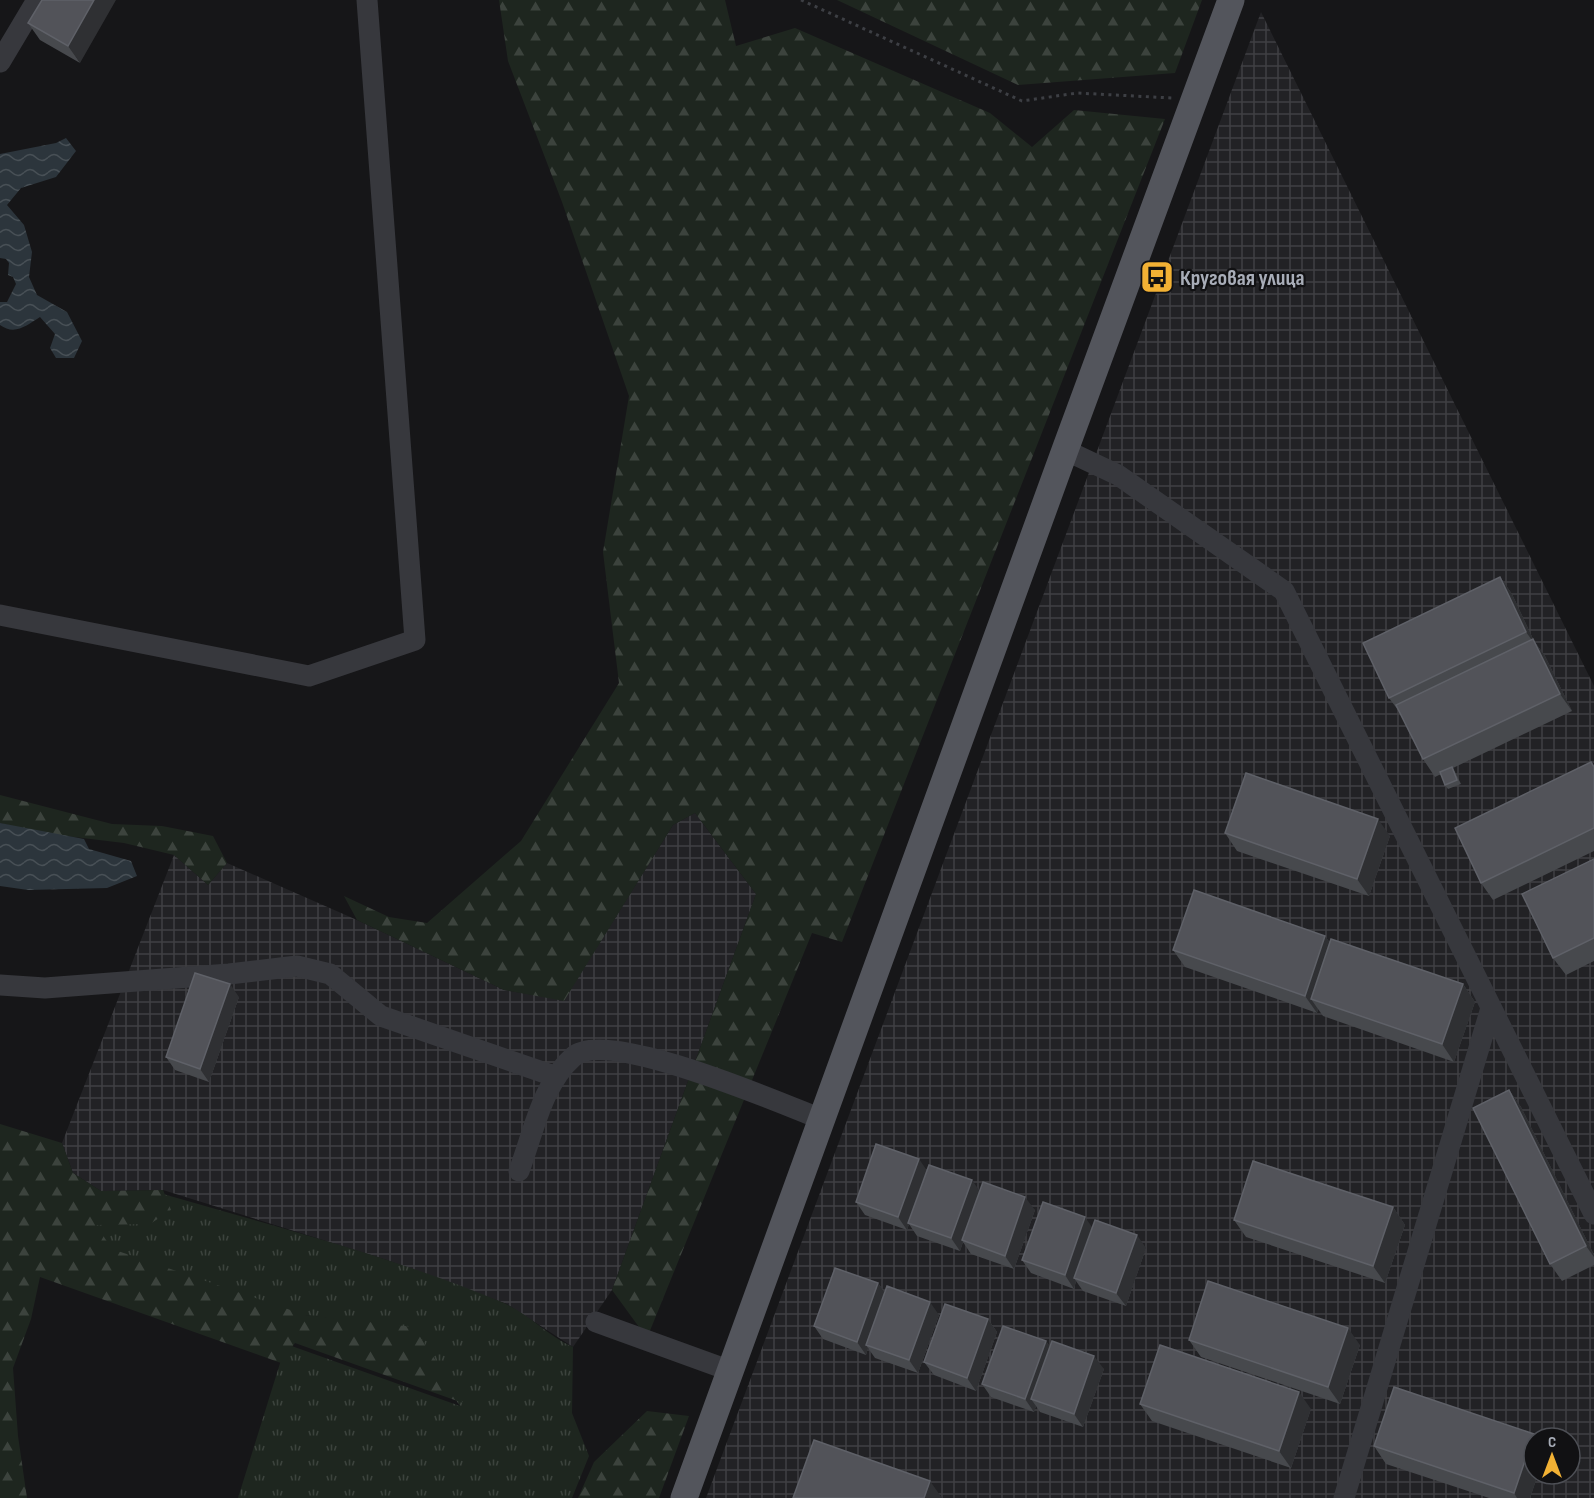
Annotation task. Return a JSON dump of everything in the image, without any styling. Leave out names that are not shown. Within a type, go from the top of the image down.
[{"type":"main road","points":[[684,1498],[1231,0]]},
{"type":"street","points":[[0,62],[37,0]]},
{"type":"street","points":[[0,615],[309,676],[415,640],[367,0]]},
{"type":"street","points":[[1065,450],[1118,475],[1284,591],[1594,1214]]},
{"type":"street","points":[[0,984],[45,988],[229,974],[297,966],[330,974],[381,1016],[554,1076]]},
{"type":"street","points":[[1344,1498],[1491,1008]]},
{"type":"street","points":[[519,1171],[554,1076],[575,1054],[605,1050],[701,1071],[821,1119]]},
{"type":"street","points":[[596,1322],[731,1371]]},
{"type":"path","points":[[801,0],[1022,101],[1077,93],[1195,100]]},
{"type":"shaded area","points":[[1261,12],[1594,686],[1594,1498],[706,1498]]},
{"type":"shaded area","points":[[695,813],[756,894],[612,1290],[573,1347],[507,1304],[387,1260],[163,1190],[101,1191],[73,1173],[62,1143],[174,855],[208,885],[227,863],[357,920],[504,990],[564,1000],[673,825]]},
{"type":"green space","points":[[499,0],[725,0],[736,46],[795,28],[990,113],[1032,147],[1074,110],[1165,119],[842,942],[812,933],[647,1338],[612,1290],[756,894],[695,813],[673,825],[564,1001],[504,990],[357,920],[344,896],[389,917],[427,923],[521,841],[619,683],[603,552],[629,396],[562,202],[508,61]]},
{"type":"green space","points":[[837,0],[1202,0],[1175,73],[1018,85]]},
{"type":"green space","points":[[0,795],[112,824],[162,826],[213,836],[227,863],[208,885],[174,855],[124,843],[41,833],[0,823]]},
{"type":"green space","points":[[0,1124],[62,1143],[73,1173],[101,1191],[163,1190],[171,1210],[150,1224],[96,1225],[112,1249],[305,1315],[414,1327],[463,1403],[295,1343],[281,1363],[40,1277],[31,1319],[13,1368],[18,1436],[27,1498],[0,1498]]},
{"type":"green space","points":[[156,1192],[376,1256],[462,1286],[504,1303],[573,1347],[572,1413],[589,1456],[572,1498],[238,1498],[286,1344],[460,1406],[406,1328],[296,1314],[107,1251],[85,1225]]},
{"type":"green space","points":[[647,1411],[689,1416],[659,1498],[578,1498],[594,1462]]},
{"type":"water","points":[[66,138],[76,151],[56,177],[21,188],[7,205],[24,225],[32,252],[29,277],[37,295],[67,312],[82,341],[74,358],[56,358],[50,348],[55,334],[40,317],[26,326],[11,330],[0,325],[0,302],[7,302],[16,284],[13,277],[8,275],[9,263],[6,259],[0,258],[0,154],[56,143]]},
{"type":"water","points":[[0,823],[84,839],[89,849],[131,861],[137,876],[107,888],[28,890],[0,886]]},
{"type":"building","points":[[42,0],[94,0],[68,46],[28,23]]},
{"type":"building","points":[[1500,577],[1526,632],[1389,698],[1363,643]]},
{"type":"building","points":[[1533,639],[1560,694],[1423,759],[1396,705]]},
{"type":"building","points":[[1591,762],[1594,767],[1594,828],[1481,883],[1455,828]]},
{"type":"building","points":[[1452,767],[1457,780],[1445,785],[1440,772]]},
{"type":"building","points":[[1246,773],[1378,819],[1357,879],[1225,833]]},
{"type":"building","points":[[1594,859],[1594,938],[1553,958],[1522,894]]},
{"type":"building","points":[[1194,890],[1325,936],[1305,996],[1173,950]]},
{"type":"building","points":[[1331,939],[1463,984],[1442,1044],[1311,999]]},
{"type":"building","points":[[195,973],[230,984],[200,1069],[166,1057]]},
{"type":"building","points":[[1509,1090],[1586,1246],[1550,1264],[1473,1108]]},
{"type":"building","points":[[876,1144],[919,1159],[898,1217],[856,1202]]},
{"type":"building","points":[[1253,1161],[1393,1207],[1373,1266],[1234,1220]]},
{"type":"building","points":[[929,1165],[972,1180],[951,1238],[908,1223]]},
{"type":"building","points":[[983,1182],[1025,1197],[1005,1256],[962,1240]]},
{"type":"building","points":[[1043,1202],[1085,1217],[1065,1275],[1022,1260]]},
{"type":"building","points":[[1095,1220],[1137,1235],[1116,1293],[1074,1278]]},
{"type":"building","points":[[835,1268],[878,1283],[857,1342],[814,1326]]},
{"type":"building","points":[[1208,1281],[1348,1328],[1328,1387],[1189,1340]]},
{"type":"building","points":[[887,1286],[930,1302],[909,1360],[866,1345]]},
{"type":"building","points":[[945,1304],[988,1319],[967,1378],[924,1362]]},
{"type":"building","points":[[1003,1326],[1046,1341],[1025,1399],[982,1384]]},
{"type":"building","points":[[1052,1341],[1094,1356],[1074,1414],[1031,1399]]},
{"type":"building","points":[[1160,1345],[1299,1392],[1279,1451],[1140,1404]]},
{"type":"building","points":[[1394,1387],[1522,1430],[1522,1469],[1514,1493],[1374,1446]]},
{"type":"building","points":[[814,1440],[930,1481],[924,1498],[793,1498]]},
{"type":"place","name":"Круговая улица","points":[[1157,277]]}]
